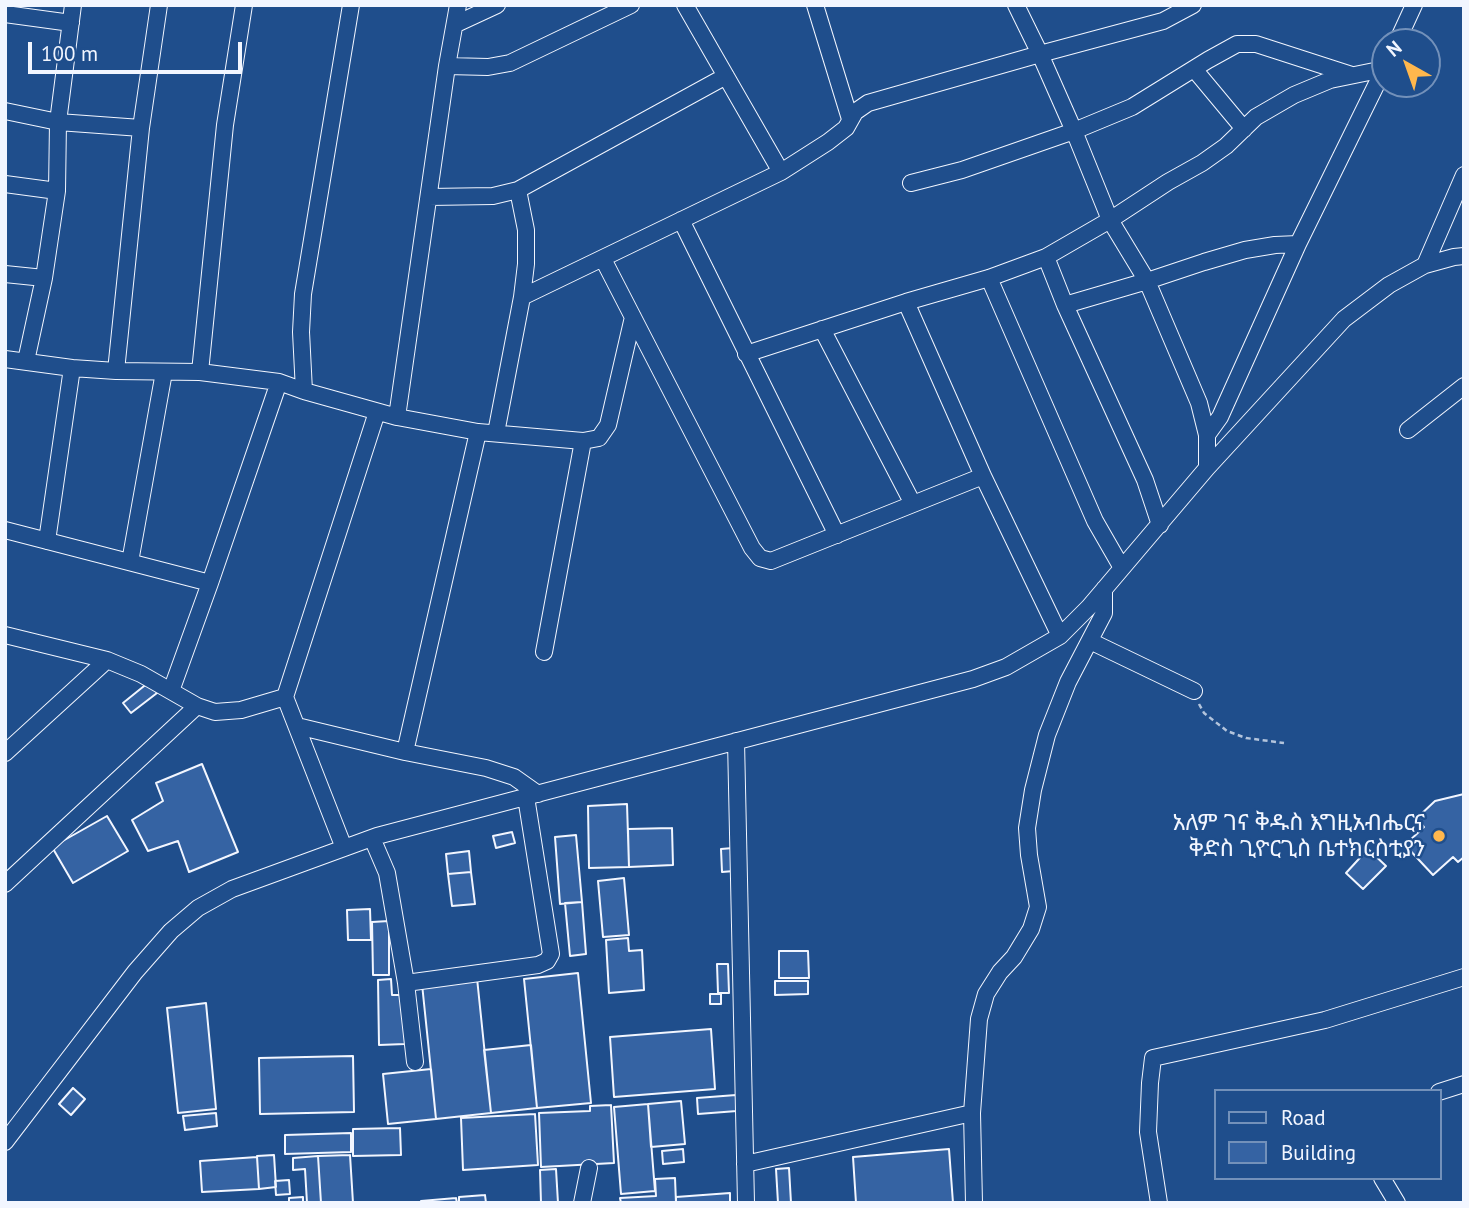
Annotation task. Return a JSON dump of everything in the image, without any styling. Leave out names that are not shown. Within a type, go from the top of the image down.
[{"type":"street","points":[[26,361],[44,278],[57,191],[58,122],[73,5]]},
{"type":"street","points":[[116,371],[141,128],[159,5]]},
{"type":"street","points":[[200,372],[225,125],[244,5]]},
{"type":"street","points":[[304,391],[301,332],[303,294],[351,5]]},
{"type":"street","points":[[397,416],[458,5]]},
{"type":"street","points":[[456,24],[497,5]]},
{"type":"street","points":[[447,66],[488,68],[510,63],[631,5]]},
{"type":"street","points":[[685,5],[781,172]]},
{"type":"street","points":[[815,5],[850,120]]},
{"type":"street","points":[[1016,5],[1074,131],[1110,220],[1147,281],[1199,402],[1207,435],[1207,468]]},
{"type":"street","points":[[522,297],[781,172],[846,128],[855,112],[868,103],[1163,21],[1193,5]]},
{"type":"street","points":[[1403,28],[1414,5]]},
{"type":"street","points":[[5,14],[71,23]]},
{"type":"street","points":[[911,183],[961,170],[1074,131],[1132,107],[1237,44],[1256,44],[1354,76]]},
{"type":"street","points":[[1194,69],[1244,129]]},
{"type":"street","points":[[746,354],[989,278],[1046,257],[1202,163],[1226,146],[1256,117],[1294,95],[1330,80],[1371,71]]},
{"type":"street","points":[[429,197],[493,196],[518,190],[726,76]]},
{"type":"street","points":[[1207,435],[1220,417],[1298,244],[1371,95]]},
{"type":"street","points":[[5,111],[58,122],[141,128]]},
{"type":"street","points":[[1425,265],[1464,175]]},
{"type":"street","points":[[5,184],[57,191]]},
{"type":"street","points":[[496,433],[526,264],[526,230],[518,190]]},
{"type":"street","points":[[681,220],[837,535]]},
{"type":"street","points":[[1065,305],[1245,250],[1298,244]]},
{"type":"street","points":[[5,1142],[135,972],[172,931],[198,908],[232,889],[372,838],[973,679],[1006,667],[1060,636],[1089,607],[1207,468],[1344,319],[1389,285],[1425,265],[1464,256]]},
{"type":"street","points":[[1046,257],[1065,305],[1145,480],[1160,525]]},
{"type":"street","points":[[603,259],[752,548],[760,558],[771,561],[984,476]]},
{"type":"street","points":[[5,274],[44,278]]},
{"type":"street","points":[[989,278],[1095,521],[1122,568]]},
{"type":"street","points":[[906,302],[1060,636]]},
{"type":"street","points":[[5,359],[116,371],[200,372],[278,382],[377,412],[478,432],[583,441],[599,438],[608,425],[633,317]]},
{"type":"street","points":[[822,329],[913,504]]},
{"type":"street","points":[[47,541],[72,368]]},
{"type":"street","points":[[130,562],[164,372]]},
{"type":"street","points":[[171,691],[278,382]]},
{"type":"street","points":[[1408,430],[1464,386]]},
{"type":"street","points":[[344,848],[285,697],[377,412]]},
{"type":"street","points":[[405,752],[478,432]]},
{"type":"street","points":[[544,652],[583,441]]},
{"type":"street","points":[[5,530],[210,583]]},
{"type":"street","points":[[974,1203],[972,1113],[979,1019],[986,994],[1031,929],[1038,907],[1027,828],[1033,790],[1047,735],[1068,682],[1104,613],[1104,589]]},
{"type":"street","points":[[5,635],[107,660],[141,674],[197,706],[215,712],[241,710],[285,697]]},
{"type":"street","points":[[1090,640],[1194,691]]},
{"type":"street","points":[[5,753],[107,660]]},
{"type":"street","points":[[5,884],[197,706]]},
{"type":"street","points":[[297,726],[486,768],[514,777],[532,795],[551,954],[547,961],[538,965],[406,983]]},
{"type":"street","points":[[736,741],[746,1203]]},
{"type":"street","points":[[372,838],[387,873],[406,983],[415,1062]]},
{"type":"street","points":[[1158,1203],[1148,1132],[1153,1058],[1325,1020],[1464,977]]},
{"type":"street","points":[[1441,1091],[1464,1084]]},
{"type":"street","points":[[745,1164],[972,1113]]},
{"type":"street","points":[[5,1115],[23,1118]]},
{"type":"street","points":[[582,1203],[589,1168]]},
{"type":"street","points":[[1383,1180],[1397,1203]]},
{"type":"path","points":[[1194,691],[1204,713],[1227,732],[1246,738],[1284,743]]},
{"type":"building","points":[[149,682],[157,693],[131,713],[123,703]]},
{"type":"building","points":[[202,764],[238,852],[189,872],[178,841],[148,851],[132,820],[163,801],[156,783]]},
{"type":"building","name":"አለም ገና ቅዱስ እግዚአብሔርና ቅድስ ጊዮርጊስ ቤተክርስቲያን","points":[[1464,794],[1464,857],[1458,862],[1453,857],[1433,875],[1405,845],[1424,827],[1417,818],[1435,801]]},
{"type":"building","points":[[627,804],[629,867],[589,868],[588,806]]},
{"type":"building","points":[[107,816],[128,851],[73,883],[52,847]]},
{"type":"building","points":[[672,828],[673,865],[629,867],[628,829]]},
{"type":"building","points":[[512,832],[515,843],[496,848],[493,836]]},
{"type":"building","points":[[576,835],[582,902],[560,904],[555,837]]},
{"type":"building","points":[[733,848],[734,871],[722,872],[721,849]]},
{"type":"building","points":[[1368,849],[1386,866],[1363,889],[1346,873]]},
{"type":"building","points":[[469,851],[471,872],[448,874],[446,854]]},
{"type":"building","points":[[471,872],[475,904],[452,906],[448,874]]},
{"type":"building","points":[[624,878],[629,935],[603,937],[598,881]]},
{"type":"building","points":[[582,902],[586,954],[570,956],[565,903]]},
{"type":"building","points":[[370,909],[371,940],[348,940],[347,910]]},
{"type":"building","points":[[389,921],[389,975],[373,975],[372,922]]},
{"type":"building","points":[[628,938],[629,951],[642,950],[644,990],[609,993],[606,940]]},
{"type":"building","points":[[779,951],[808,951],[809,978],[779,978]]},
{"type":"building","points":[[717,964],[728,964],[729,993],[718,993]]},
{"type":"building","points":[[578,973],[591,1103],[537,1108],[524,979]]},
{"type":"building","points":[[477,978],[491,1113],[436,1119],[422,984]]},
{"type":"building","points":[[391,979],[392,995],[404,995],[405,1044],[379,1045],[378,980]]},
{"type":"building","points":[[775,981],[808,981],[808,994],[775,995]]},
{"type":"building","points":[[710,994],[721,994],[721,1004],[710,1004]]},
{"type":"building","points":[[206,1003],[216,1109],[178,1113],[167,1008]]},
{"type":"building","points":[[711,1029],[715,1089],[614,1097],[610,1037]]},
{"type":"building","points":[[531,1045],[537,1108],[491,1113],[484,1050]]},
{"type":"building","points":[[353,1056],[354,1112],[260,1114],[259,1058]]},
{"type":"building","points":[[431,1069],[436,1119],[388,1124],[383,1074]]},
{"type":"building","points":[[73,1088],[85,1099],[71,1115],[59,1104]]},
{"type":"building","points":[[736,1095],[737,1111],[698,1114],[697,1098]]},
{"type":"building","points":[[681,1101],[685,1144],[651,1147],[648,1104]]},
{"type":"building","points":[[648,1104],[655,1191],[621,1194],[614,1107]]},
{"type":"building","points":[[611,1105],[614,1163],[541,1167],[539,1113],[590,1111],[590,1106]]},
{"type":"building","points":[[216,1113],[217,1126],[185,1130],[183,1116]]},
{"type":"building","points":[[535,1114],[538,1165],[463,1170],[461,1118]]},
{"type":"building","points":[[400,1128],[401,1155],[353,1156],[353,1129]]},
{"type":"building","points":[[351,1133],[351,1152],[285,1154],[285,1135]]},
{"type":"building","points":[[683,1149],[684,1162],[663,1164],[662,1151]]},
{"type":"building","points":[[949,1149],[953,1203],[856,1203],[853,1157]]},
{"type":"building","points":[[274,1155],[276,1187],[259,1189],[257,1156]]},
{"type":"building","points":[[350,1155],[353,1203],[321,1203],[318,1156]]},
{"type":"building","points":[[318,1156],[321,1203],[307,1203],[305,1169],[293,1170],[293,1158]]},
{"type":"building","points":[[257,1157],[259,1189],[202,1192],[200,1161]]},
{"type":"building","points":[[789,1168],[791,1203],[778,1203],[776,1169]]},
{"type":"building","points":[[556,1169],[558,1203],[541,1203],[540,1170]]},
{"type":"building","points":[[675,1178],[676,1203],[621,1203],[620,1198],[656,1196],[655,1179]]},
{"type":"building","points":[[289,1180],[290,1194],[276,1195],[275,1181]]},
{"type":"building","points":[[730,1193],[730,1203],[676,1203],[676,1197]]},
{"type":"building","points":[[485,1195],[486,1203],[459,1203],[459,1197]]},
{"type":"building","points":[[303,1197],[303,1203],[289,1203],[289,1198]]},
{"type":"building","points":[[456,1198],[457,1203],[421,1203],[421,1201]]},
{"type":"place","name":"አለም ገና ቅዱስ እግዚአብሔርና ቅድስ ጊዮርጊስ ቤተክርስቲያን","points":[[1439,836]]}]
